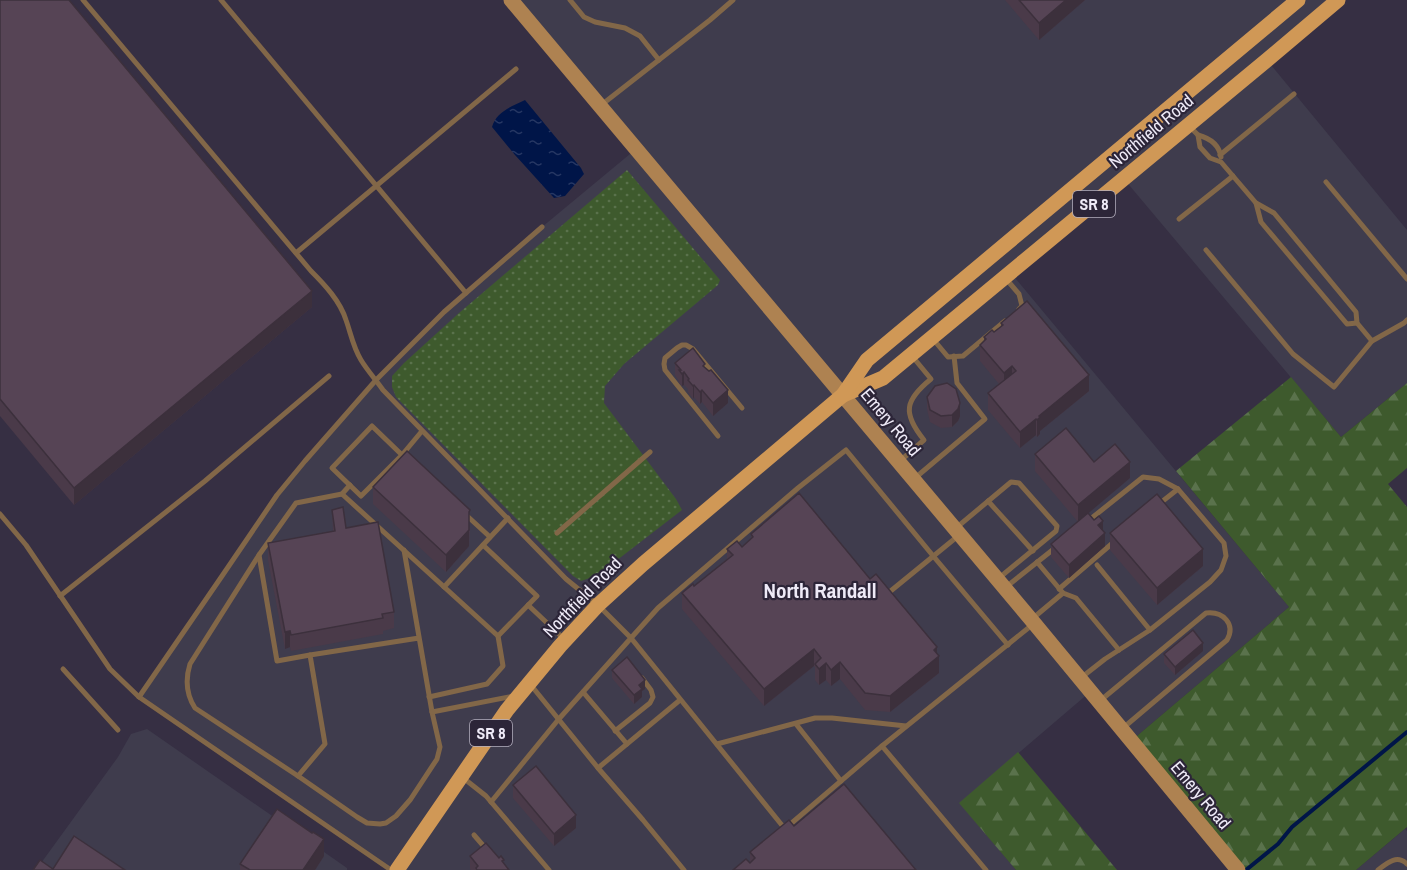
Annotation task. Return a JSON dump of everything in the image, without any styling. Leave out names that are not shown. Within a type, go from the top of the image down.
[{"type":"main road","name":"Emery Road","points":[[512,0],[1033,621],[1233,865]]},
{"type":"main road","name":"Northfield Road","points":[[397,870],[483,744],[519,696],[598,605],[650,558],[843,395],[867,360],[1299,0]]},
{"type":"main road","name":"Northfield Road","points":[[843,395],[883,378],[1008,275],[1193,130],[1338,0]]},
{"type":"main road","points":[[1172,106],[1193,130]]},
{"type":"main road","points":[[994,254],[1008,275]]},
{"type":"lane","points":[[82,0],[341,306],[351,340],[360,359],[383,390],[566,579],[598,605],[631,638],[785,829]]},
{"type":"lane","points":[[221,0],[466,293]]},
{"type":"lane","points":[[570,0],[584,17],[595,22],[625,28],[640,36],[658,60]]},
{"type":"lane","points":[[600,106],[733,0]]},
{"type":"lane","points":[[296,253],[516,69]]},
{"type":"lane","points":[[1193,130],[1200,147],[1210,158],[1221,159],[1294,94]]},
{"type":"lane","points":[[1193,130],[1209,138],[1220,152],[1221,159],[1233,176],[1256,203],[1274,213],[1356,312],[1357,323],[1372,341]]},
{"type":"lane","points":[[1179,219],[1233,176]]},
{"type":"lane","points":[[1326,182],[1407,279]]},
{"type":"lane","points":[[1256,203],[1261,222],[1347,324],[1357,323]]},
{"type":"lane","points":[[139,698],[277,495],[376,380],[444,312],[542,227]]},
{"type":"lane","points":[[1206,250],[1293,354],[1334,387],[1372,341],[1406,322]]},
{"type":"lane","points":[[932,338],[948,357],[963,356],[1022,306],[1019,294],[1008,275]]},
{"type":"lane","points":[[718,436],[665,370],[665,358],[682,345],[693,349],[742,408]]},
{"type":"lane","points":[[899,462],[924,440],[915,429],[909,410],[913,395],[931,379],[911,355]]},
{"type":"lane","points":[[913,479],[985,419],[957,383],[954,356]]},
{"type":"lane","points":[[60,596],[205,481],[329,376]]},
{"type":"lane","points":[[410,462],[402,455],[372,426],[332,468],[362,496],[402,455],[422,431]]},
{"type":"lane","points":[[491,802],[558,720],[657,608],[846,450],[1008,645]]},
{"type":"lane","points":[[557,533],[650,452]]},
{"type":"lane","points":[[1080,679],[1105,659],[1150,630],[1210,582],[1221,570],[1226,556],[1224,543],[1178,489],[1159,478],[1143,477],[1081,527]]},
{"type":"lane","points":[[887,594],[933,557],[988,501],[1011,482],[1019,483],[1057,526],[1056,531],[1001,584]]},
{"type":"lane","points":[[350,485],[342,494],[296,503],[259,555],[190,664],[186,676],[189,699],[195,708],[362,820],[375,824],[386,823],[396,816],[410,800],[437,759],[440,747],[429,697],[404,550]]},
{"type":"lane","points":[[1152,510],[1178,489]]},
{"type":"lane","points":[[342,494],[498,636],[503,666],[487,684],[429,697]]},
{"type":"lane","points":[[988,501],[1033,551]]},
{"type":"lane","points":[[458,507],[490,537]]},
{"type":"lane","points":[[0,514],[26,544],[110,669],[139,698],[390,870]]},
{"type":"lane","points":[[444,587],[508,518]]},
{"type":"lane","points":[[776,836],[906,726],[1008,645],[1118,538]]},
{"type":"lane","points":[[1001,584],[1037,562],[1063,541]]},
{"type":"lane","points":[[483,544],[537,596],[498,636]]},
{"type":"lane","points":[[259,555],[277,661],[419,638]]},
{"type":"lane","points":[[1037,562],[1061,591],[1076,598],[1119,650]]},
{"type":"lane","points":[[1097,565],[1150,630]]},
{"type":"lane","points":[[528,605],[565,641]]},
{"type":"lane","points":[[1099,702],[1206,614],[1215,612],[1224,617],[1231,627],[1231,634],[1227,640],[1122,729]]},
{"type":"lane","points":[[619,651],[625,658]]},
{"type":"lane","points":[[298,776],[325,744],[310,656]]},
{"type":"lane","points":[[63,669],[118,730]]},
{"type":"lane","points":[[615,731],[650,703],[653,697],[651,690],[637,672]]},
{"type":"lane","points":[[529,683],[684,870]]},
{"type":"lane","points":[[583,692],[627,744]]},
{"type":"lane","points":[[432,712],[519,696]]},
{"type":"lane","points":[[598,768],[680,700]]},
{"type":"lane","points":[[717,744],[815,718],[906,726]]},
{"type":"lane","points":[[796,723],[841,781]]},
{"type":"lane","points":[[882,746],[986,870]]},
{"type":"lane","points":[[461,776],[486,796],[549,870]]},
{"type":"lane","points":[[474,835],[489,852]]},
{"type":"lane","points":[[1378,870],[1389,861],[1396,859],[1403,860],[1407,864]]},
{"type":"shaded area","points":[[511,0],[1338,0],[1267,60],[1407,230],[1407,383],[1341,437],[1124,179],[1011,273],[1289,607],[1131,741],[1090,692],[960,803],[1016,870],[391,870],[139,697],[277,495],[376,380],[444,312],[636,149]]},
{"type":"shaded area","points":[[147,729],[347,870],[36,870],[118,757],[131,734]]},
{"type":"shaded area","points":[[1405,829],[1407,831],[1407,870],[1356,870]]},
{"type":"green space","points":[[627,170],[720,280],[718,285],[624,364],[605,386],[604,403],[682,510],[612,564],[581,581],[573,576],[396,397],[392,387],[392,376],[459,313]]},
{"type":"green space","points":[[1291,377],[1341,437],[1407,383],[1407,468],[1388,484],[1407,507],[1407,827],[1356,870],[1238,870],[1131,741],[1289,607],[1176,471]]},
{"type":"green space","points":[[1018,752],[1117,870],[1016,870],[959,803]]},
{"type":"water","points":[[525,100],[584,174],[565,196],[554,198],[492,127],[501,113]]},
{"type":"building","points":[[0,0],[69,0],[312,291],[74,488],[0,399]]},
{"type":"building","points":[[1019,0],[1066,0],[1039,23]]},
{"type":"building","points":[[1027,301],[1089,375],[1020,432],[988,393],[1016,371],[1012,366],[1004,373],[980,345],[986,339],[984,337],[1003,325],[1001,323]]},
{"type":"building","points":[[693,348],[705,364],[703,366],[711,370],[728,390],[713,403],[702,390],[700,392],[693,386],[675,363]]},
{"type":"building","points":[[947,383],[956,389],[960,403],[952,415],[941,416],[930,410],[927,397],[935,386]]},
{"type":"building","points":[[1066,428],[1094,462],[1115,444],[1130,462],[1078,505],[1035,454]]},
{"type":"building","points":[[407,451],[470,510],[469,530],[446,555],[373,487]]},
{"type":"building","points":[[799,493],[870,579],[876,574],[937,647],[934,650],[939,656],[890,696],[865,693],[840,662],[831,670],[826,663],[819,669],[815,664],[821,658],[814,649],[764,689],[682,593],[733,555],[727,549],[737,541],[742,547],[753,537],[751,534]]},
{"type":"building","points":[[1157,494],[1203,549],[1157,588],[1110,533]]},
{"type":"building","points":[[343,507],[346,528],[378,522],[394,612],[382,614],[383,618],[291,635],[290,631],[285,632],[268,543],[335,531],[332,510]]},
{"type":"building","points":[[1088,513],[1094,520],[1099,516],[1103,521],[1098,525],[1105,533],[1069,565],[1051,544]]},
{"type":"building","points":[[1193,630],[1203,643],[1175,667],[1164,654]]},
{"type":"building","points":[[627,657],[645,680],[639,685],[642,689],[634,695],[612,670]]},
{"type":"building","points":[[536,766],[576,815],[554,834],[513,785]]},
{"type":"building","points":[[844,784],[916,870],[733,870],[746,859],[750,863],[755,858],[750,852],[789,820],[794,826]]},
{"type":"building","points":[[277,809],[324,839],[303,870],[250,870],[240,864]]},
{"type":"building","points":[[74,836],[125,870],[33,870],[40,860],[53,869]]},
{"type":"building","points":[[486,843],[499,858],[501,856],[509,870],[477,870],[478,866],[470,856]]},
{"type":"waterway","points":[[1246,870],[1278,844],[1292,827],[1407,732]]},
{"type":"district","name":"North Randall","points":[[820,590]]}]
